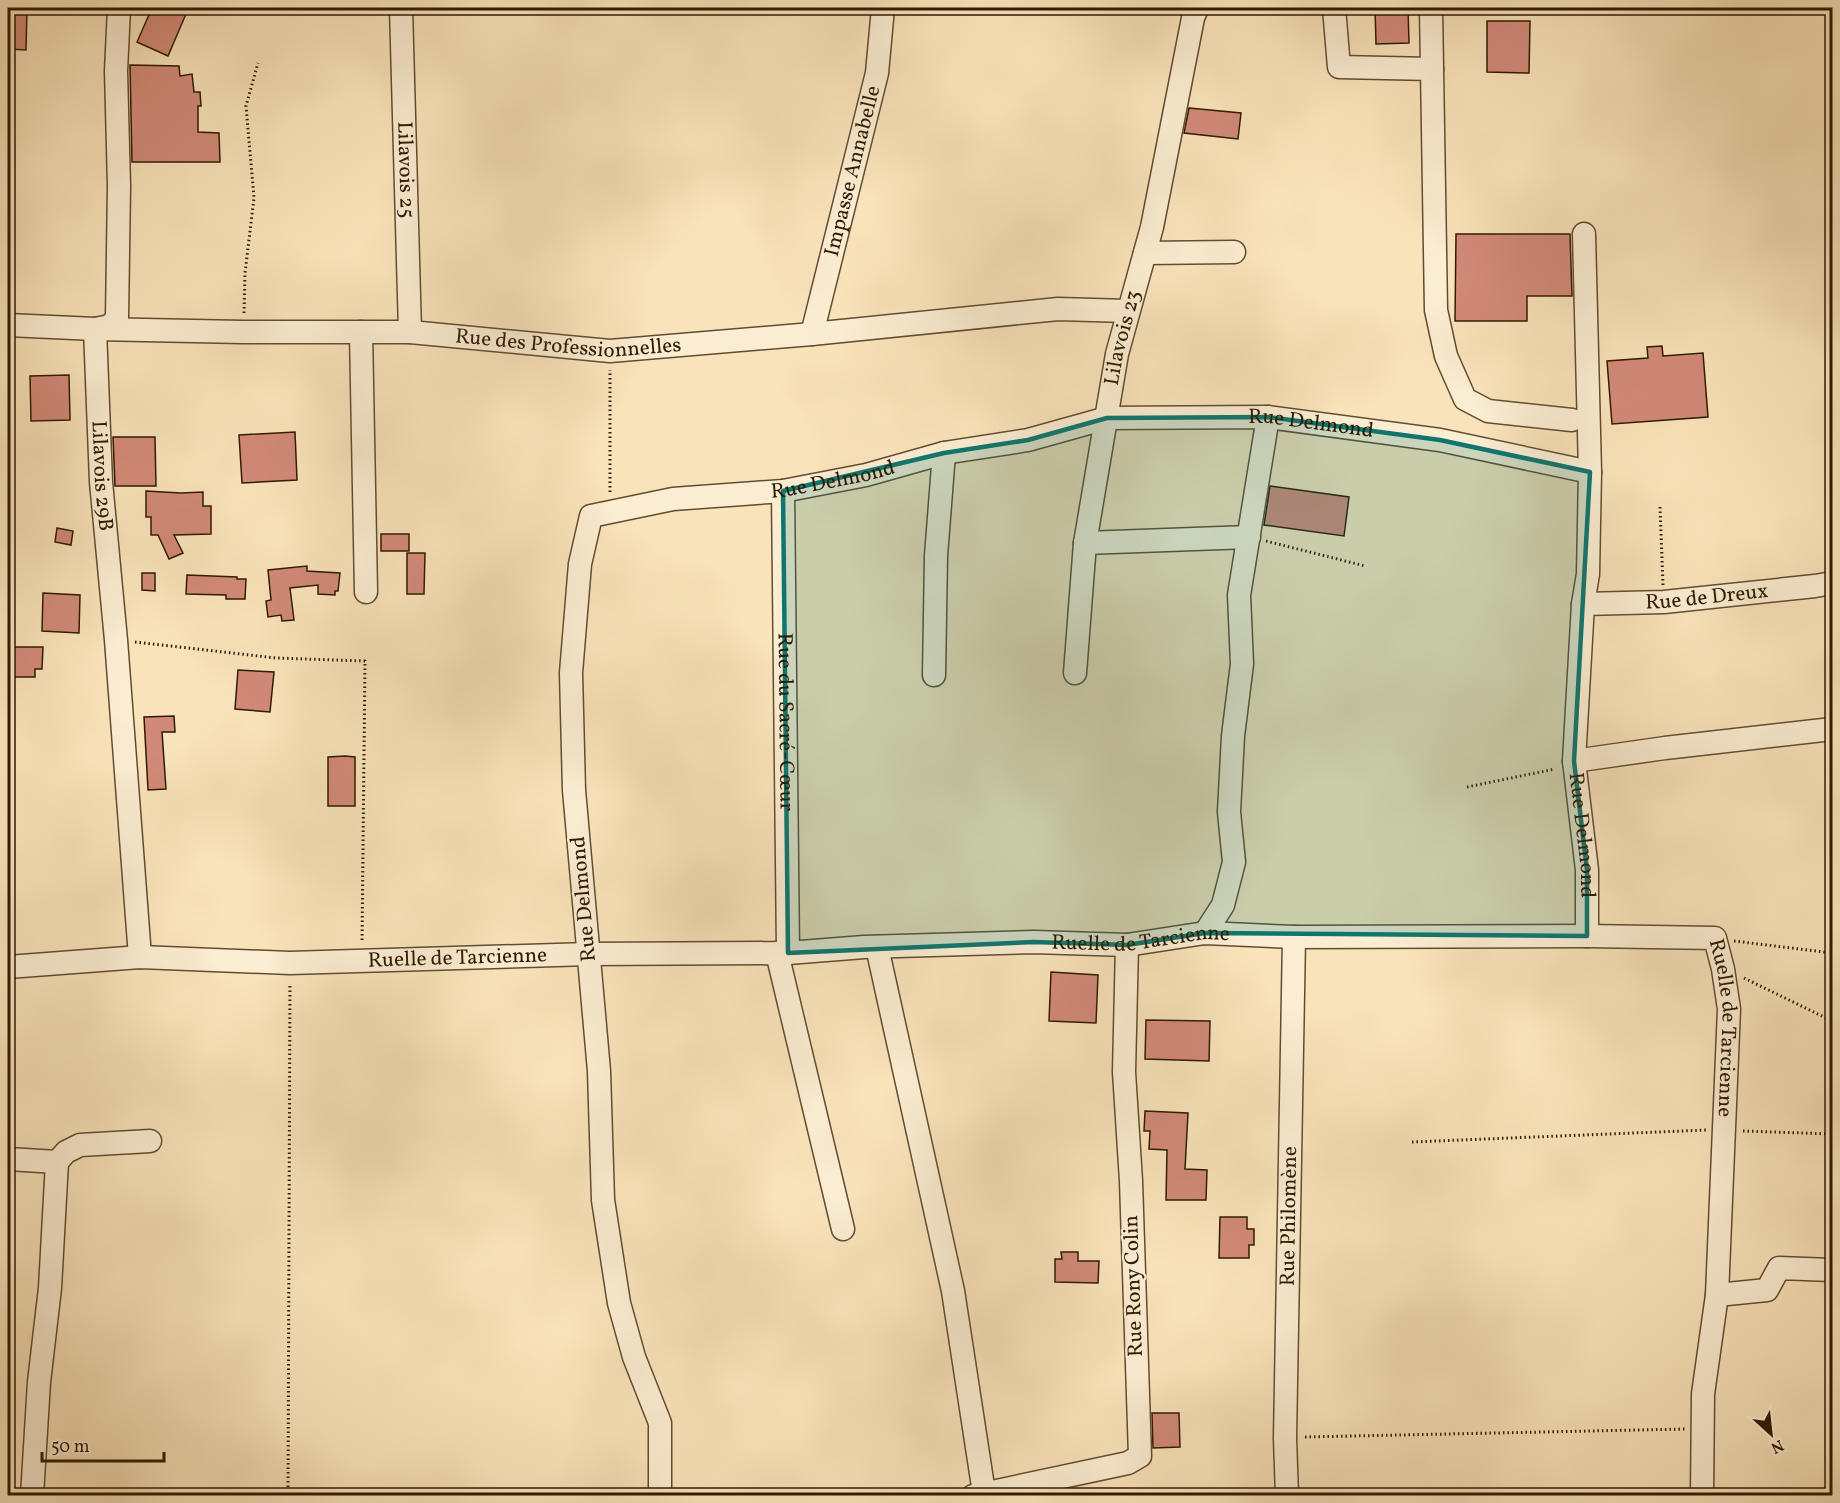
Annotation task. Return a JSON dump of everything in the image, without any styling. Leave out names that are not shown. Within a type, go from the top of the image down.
[{"type":"street","points":[[95,329],[110,326],[117,318],[118,8]]},
{"type":"street","name":"Lilavois 25","points":[[401,8],[410,332]]},
{"type":"street","name":"Impasse Annabelle","points":[[812,334],[877,73],[883,8]]},
{"type":"street","name":"Lilavois 23","points":[[1075,673],[1085,543],[1117,354],[1152,227],[1193,18],[1197,8]]},
{"type":"street","points":[[1334,8],[1339,67],[1432,69]]},
{"type":"street","points":[[1431,8],[1436,310],[1446,356],[1465,399],[1488,411],[1572,420]]},
{"type":"street","points":[[1584,234],[1590,472]]},
{"type":"street","points":[[1145,253],[1234,252]]},
{"type":"street","name":"Rue des Professionnelles","points":[[8,325],[243,332],[410,332],[610,351],[812,334],[1058,309],[1128,311]]},
{"type":"street","name":"Lilavois 29B","points":[[95,329],[101,482],[116,640],[140,957]]},
{"type":"street","points":[[361,332],[366,592]]},
{"type":"street","points":[[1205,933],[1223,905],[1234,862],[1229,812],[1233,736],[1242,664],[1239,595],[1268,417]]},
{"type":"street","name":"Rue Delmond","points":[[660,1496],[660,1423],[634,1357],[619,1303],[603,1200],[599,1071],[574,790],[571,673],[580,564],[591,516],[674,499],[783,491],[866,475],[944,453],[1028,440],[1107,418],[1268,417],[1440,440],[1590,472],[1588,574],[1583,604],[1575,763],[1587,870],[1587,936]]},
{"type":"street","points":[[934,675],[936,556],[944,453]]},
{"type":"street","name":"Rue du Sacré-Cœur","points":[[783,491],[782,953],[843,1229]]},
{"type":"street","points":[[1085,543],[1249,537]]},
{"type":"street","name":"Rue de Dreux","points":[[1583,604],[1664,602],[1833,583]]},
{"type":"street","points":[[1575,763],[1665,748],[1833,729]]},
{"type":"street","name":"Ruelle de Tarcienne","points":[[8,967],[140,957],[290,963],[589,954],[782,953],[877,947],[1034,942],[1127,945],[1205,933],[1294,937],[1715,938],[1723,969],[1729,1009],[1716,1295],[1703,1394],[1701,1496]]},
{"type":"street","name":"Rue Philomène","points":[[1287,1496],[1285,1438],[1294,937]]},
{"type":"street","name":"Rue Rony Colin","points":[[978,1494],[1128,1463],[1140,1456],[1131,1181],[1124,1072],[1127,945]]},
{"type":"street","points":[[877,947],[953,1291],[978,1494]]},
{"type":"street","points":[[32,1496],[39,1382],[50,1288],[57,1162],[66,1152],[80,1145],[150,1141]]},
{"type":"street","points":[[8,1159],[57,1162]]},
{"type":"street","points":[[1716,1295],[1767,1290],[1779,1268],[1833,1270]]},
{"type":"path","points":[[243,332],[245,273],[254,198],[246,106],[258,63]]},
{"type":"path","points":[[609,512],[610,351]]},
{"type":"path","points":[[1660,507],[1664,602]]},
{"type":"path","points":[[1249,537],[1365,566]]},
{"type":"path","points":[[116,640],[276,658],[364,661],[362,960]]},
{"type":"path","points":[[1467,787],[1575,763]]},
{"type":"path","points":[[1715,938],[1833,953]]},
{"type":"path","points":[[288,1496],[290,963]]},
{"type":"path","points":[[1723,969],[1833,1021]]},
{"type":"path","points":[[1412,1142],[1723,1130],[1833,1134]]},
{"type":"path","points":[[1285,1438],[1702,1429]]},
{"type":"highlighted area","points":[[1268,417],[1440,440],[1590,472],[1574,761],[1587,870],[1587,936],[1205,933],[1127,945],[1034,942],[788,953],[783,491],[944,453],[1028,440],[1107,418]]},
{"type":"building","points":[[8,8],[27,8],[26,50],[8,49]]},
{"type":"building","points":[[152,8],[171,8],[186,14],[168,56],[137,42]]},
{"type":"building","points":[[1375,8],[1408,8],[1409,43],[1376,44]]},
{"type":"building","points":[[1487,21],[1530,21],[1529,73],[1487,72]]},
{"type":"building","points":[[130,65],[179,66],[180,76],[192,74],[194,92],[200,92],[198,132],[219,133],[220,162],[132,162]]},
{"type":"building","points":[[1189,108],[1241,113],[1238,139],[1184,133]]},
{"type":"building","points":[[1456,234],[1570,234],[1572,296],[1527,296],[1527,321],[1455,321]]},
{"type":"building","points":[[1662,346],[1663,356],[1703,353],[1708,417],[1612,424],[1607,361],[1648,358],[1647,347]]},
{"type":"building","points":[[69,375],[70,420],[31,421],[30,376]]},
{"type":"building","points":[[295,432],[297,480],[242,483],[239,435]]},
{"type":"building","points":[[113,437],[155,437],[156,486],[115,486]]},
{"type":"building","points":[[1270,486],[1349,497],[1344,536],[1264,525]]},
{"type":"building","points":[[146,491],[203,492],[203,506],[211,506],[211,534],[174,535],[183,553],[169,559],[158,535],[151,535],[151,517],[146,517]]},
{"type":"building","points":[[57,528],[73,531],[71,545],[55,542]]},
{"type":"building","points":[[381,534],[409,534],[409,551],[381,551]]},
{"type":"building","points":[[407,553],[425,553],[424,594],[407,594]]},
{"type":"building","points":[[307,566],[307,571],[340,573],[338,591],[335,591],[335,595],[318,594],[318,585],[290,588],[294,620],[282,621],[281,615],[268,617],[266,601],[271,600],[268,570]]},
{"type":"building","points":[[142,573],[155,573],[155,591],[142,590]]},
{"type":"building","points":[[187,575],[246,579],[245,599],[226,599],[226,595],[186,594]]},
{"type":"building","points":[[43,593],[80,595],[79,633],[42,631]]},
{"type":"building","points":[[12,647],[43,647],[42,669],[35,669],[35,677],[12,677]]},
{"type":"building","points":[[238,670],[274,672],[270,712],[235,709]]},
{"type":"building","points":[[174,716],[175,732],[162,732],[166,789],[148,790],[144,717]]},
{"type":"building","points":[[328,757],[355,757],[355,806],[328,806]]},
{"type":"building","points":[[1051,972],[1098,975],[1096,1023],[1049,1021]]},
{"type":"building","points":[[1146,1020],[1210,1021],[1209,1061],[1145,1059]]},
{"type":"building","points":[[1145,1111],[1188,1113],[1185,1169],[1207,1170],[1206,1200],[1166,1200],[1167,1150],[1149,1149],[1150,1131],[1144,1131]]},
{"type":"building","points":[[1220,1217],[1247,1217],[1247,1229],[1254,1229],[1254,1245],[1249,1245],[1249,1258],[1219,1258]]},
{"type":"building","points":[[1061,1252],[1078,1252],[1078,1261],[1099,1261],[1098,1283],[1055,1282],[1055,1259],[1062,1259]]},
{"type":"building","points":[[1152,1413],[1179,1413],[1180,1447],[1153,1448]]}]
